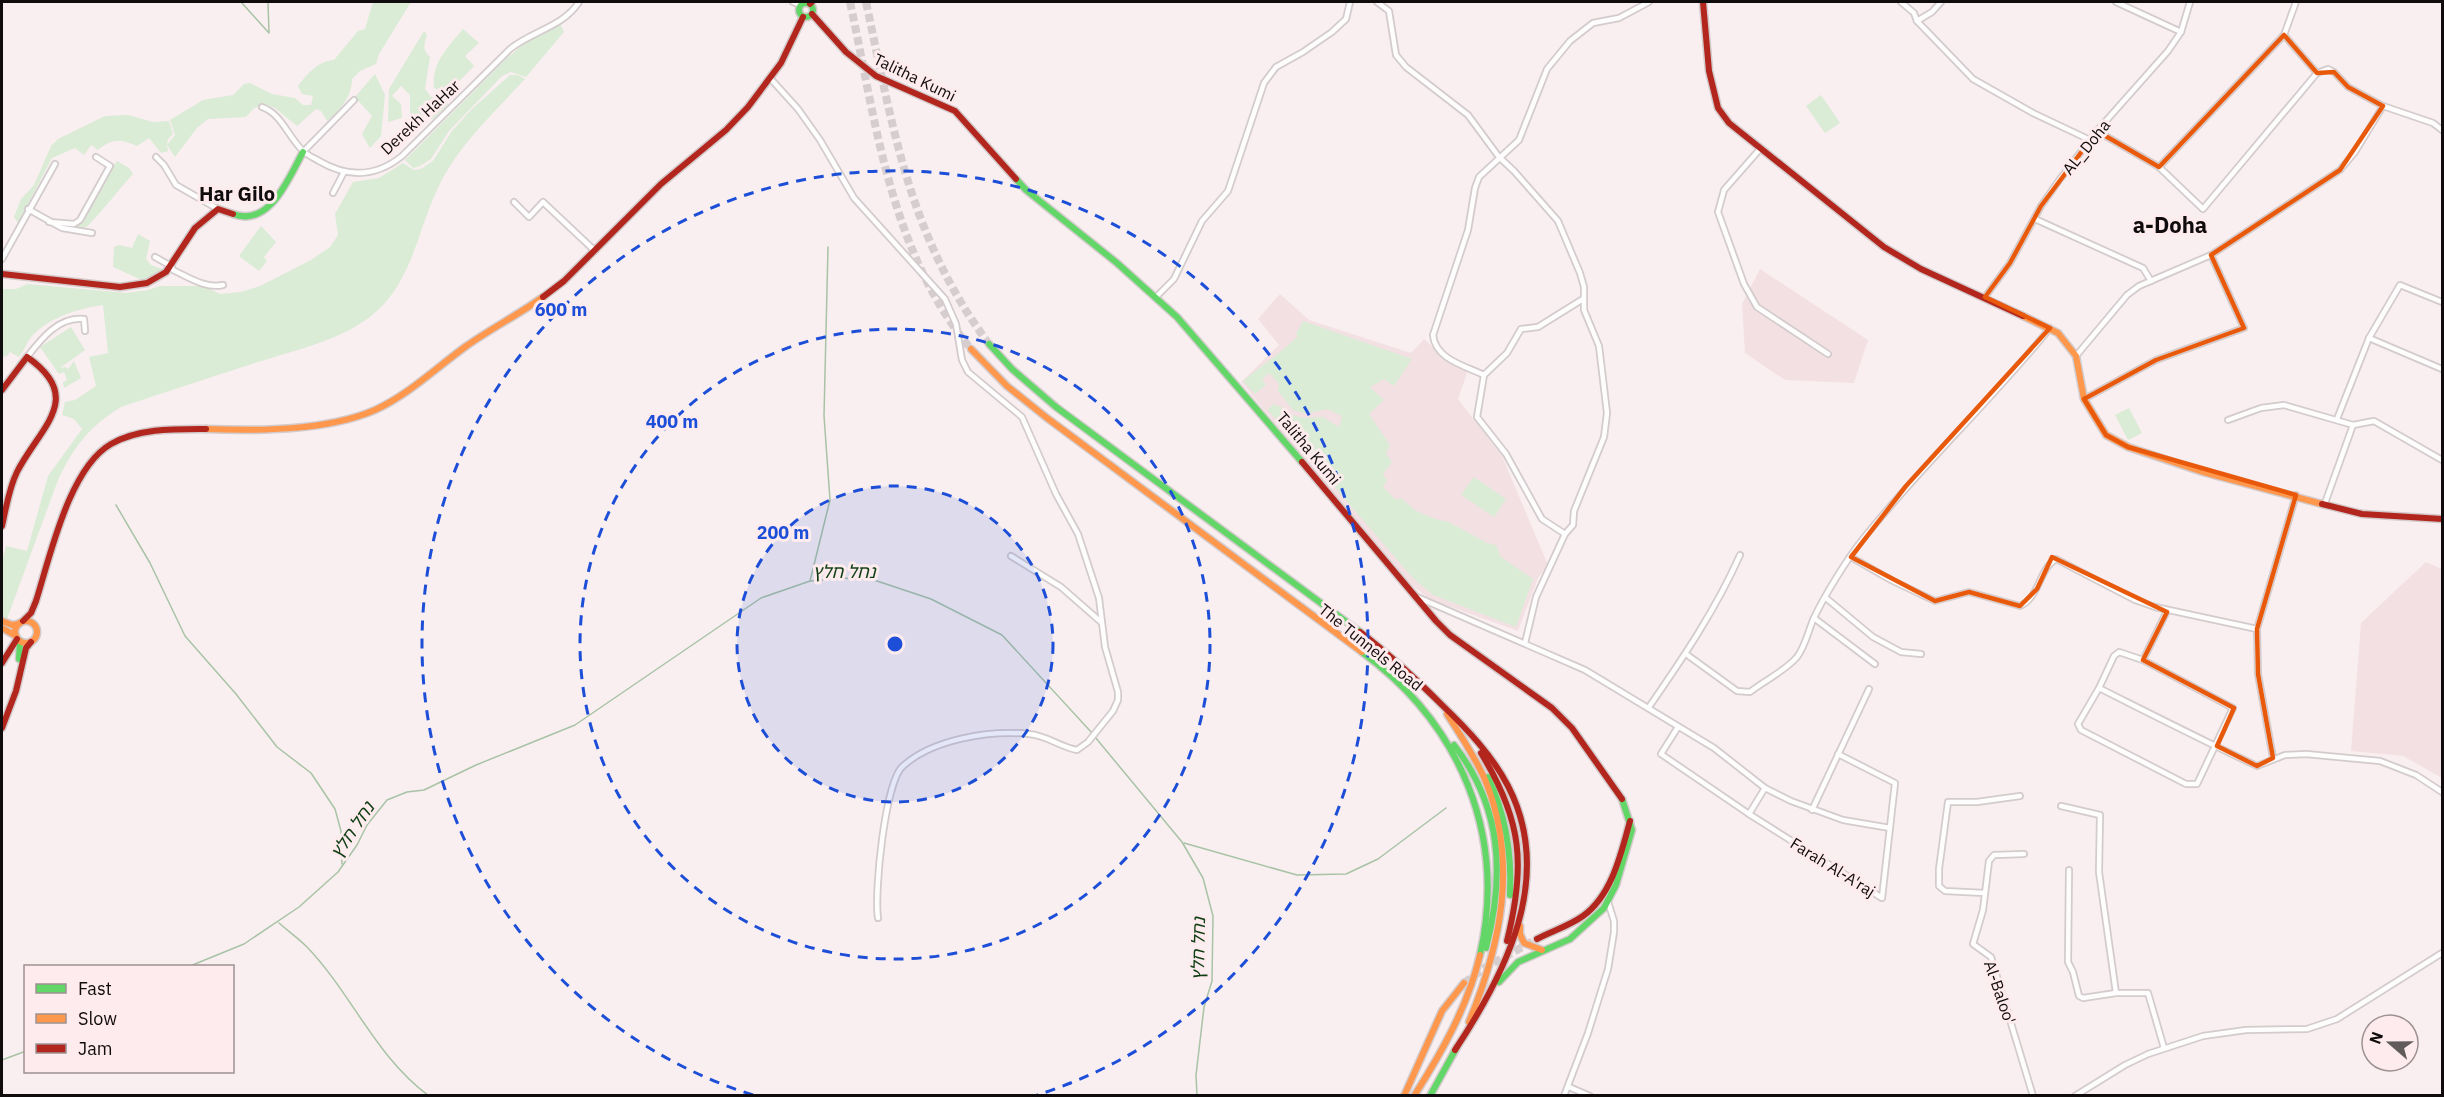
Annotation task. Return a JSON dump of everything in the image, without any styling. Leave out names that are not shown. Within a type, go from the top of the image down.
[{"type":"main road","points":[[1703,2],[1709,71],[1718,108],[1729,123],[1884,247],[1921,269],[2058,333],[2076,356],[2084,399],[2106,435],[2128,447],[2203,472],[2362,514],[2442,519]]},
{"type":"main road","points":[[2,728],[16,691],[26,648],[37,631],[32,623],[35,603],[46,567],[79,481],[100,451],[112,443],[129,437],[155,432],[282,427],[340,420],[376,409],[475,340],[549,294],[661,184],[726,130],[761,91],[781,63],[803,17],[812,14],[811,3],[800,5],[798,11],[803,17]]},
{"type":"main road","name":"Talitha Kumi","points":[[812,14],[862,66],[875,75],[887,82],[941,102],[955,111],[1026,190],[1156,297],[1254,404],[1415,597],[1450,635],[1552,708],[1572,728],[1621,796],[1632,830],[1629,846],[1608,902],[1570,939],[1524,959],[1509,969],[1478,1017]]},
{"type":"main road","points":[[2,274],[130,288],[160,279],[171,267],[195,229],[218,209],[246,217],[264,210],[281,190],[303,152]]},
{"type":"main road","name":"The Tunnels Road","points":[[989,344],[999,357],[1026,382],[1063,412],[1361,634],[1419,681],[1440,703]]},
{"type":"main road","name":"The Tunnels Road","points":[[971,349],[1015,394],[1396,681],[1419,703],[1461,766],[1482,827],[1489,878],[1487,912],[1476,969],[1461,1012],[1414,1095]]},
{"type":"main road","points":[[2,390],[27,357],[48,376],[54,385],[56,396],[49,421],[17,472],[2,526]]},
{"type":"main road","points":[[6,717],[19,659],[15,629],[28,617],[35,603]]},
{"type":"main road","points":[[2,621],[12,625],[21,622],[32,623]]},
{"type":"main road","points":[[2,628],[30,642]]},
{"type":"main road","points":[[2,663],[18,638]]},
{"type":"main road","points":[[1419,703],[1468,763],[1484,793],[1515,825],[1519,884],[1516,906],[1501,961],[1478,1017]]},
{"type":"main road","points":[[1440,703],[1458,719],[1490,766],[1504,815],[1511,860],[1504,939],[1473,1025]]},
{"type":"main road","points":[[1440,703],[1468,746],[1504,815],[1524,833],[1527,876],[1527,890],[1520,919],[1501,972],[1478,1017],[1455,1050]]},
{"type":"main road","points":[[1430,1095],[1477,1005],[1488,974],[1502,918],[1505,892],[1504,815],[1498,795],[1481,761],[1446,709]]},
{"type":"main road","points":[[1482,827],[1504,815]]},
{"type":"main road","points":[[1461,1012],[1484,957],[1496,906],[1497,872],[1504,815]]},
{"type":"main road","points":[[1537,939],[1584,915],[1597,903],[1605,890],[1630,821]]},
{"type":"main road","points":[[1520,919],[1520,934],[1524,943],[1544,951]]},
{"type":"main road","points":[[1404,1095],[1442,1011],[1464,983]]},
{"type":"street","name":"Derekh HaHar","points":[[303,152],[329,167],[344,172],[373,172],[392,164],[510,49],[558,22],[573,11],[579,2]]},
{"type":"street","points":[[793,2],[800,5]]},
{"type":"street","points":[[1156,297],[1174,279],[1202,221],[1228,191],[1264,84],[1276,67],[1303,52],[1346,19],[1350,2]]},
{"type":"street","points":[[1377,2],[1389,11],[1396,55],[1406,67],[1467,115],[1499,157],[1558,221],[1580,273],[1584,287],[1584,310],[1599,346],[1606,398],[1607,419],[1604,437],[1574,511],[1574,525],[1565,534],[1536,597],[1525,643]]},
{"type":"street","points":[[1484,375],[1445,356],[1433,342],[1433,334],[1468,230],[1479,177],[1499,157],[1520,141],[1547,69],[1570,41],[1593,23],[1619,18],[1649,2]]},
{"type":"street","points":[[1901,2],[1914,13],[1917,21],[1973,80],[2033,113],[2091,140]]},
{"type":"street","points":[[1917,21],[1932,12],[1941,2]]},
{"type":"street","points":[[2116,2],[2181,32]]},
{"type":"street","name":"AL_Doha","points":[[1985,297],[2010,263],[2042,206],[2097,131],[2168,51],[2181,32],[2190,2]]},
{"type":"street","points":[[2159,167],[2284,35],[2296,2]]},
{"type":"street","points":[[2284,35],[2317,73]]},
{"type":"street","points":[[2097,131],[2159,167],[2203,209],[2317,73],[2328,69],[2348,87],[2383,106],[2433,123],[2442,130]]},
{"type":"street","points":[[770,78],[798,109],[820,140],[854,198],[945,299],[956,324],[962,360],[971,376],[995,393],[1024,422],[1056,494],[1078,534],[1099,598],[1109,663],[1116,681],[1118,700],[1104,723],[1077,750],[1028,734],[971,736],[937,746],[903,766],[896,774],[879,854],[878,918]]},
{"type":"street","points":[[262,107],[279,119],[303,152],[354,100]]},
{"type":"street","points":[[2076,356],[2127,295],[2139,286],[2211,255],[2340,170],[2355,152],[2383,106]]},
{"type":"street","points":[[1760,149],[1724,190],[1718,212],[1743,284],[1757,308],[1828,354]]},
{"type":"street","points":[[49,222],[69,224],[80,220],[110,166],[96,157]]},
{"type":"street","points":[[156,157],[164,165],[176,185],[218,209]]},
{"type":"street","points":[[2,259],[55,164]]},
{"type":"street","points":[[333,193],[344,172]]},
{"type":"street","points":[[514,202],[529,217],[543,201],[595,251]]},
{"type":"street","points":[[28,209],[49,222],[69,230],[92,232]]},
{"type":"street","points":[[2035,219],[2143,268],[2151,281]]},
{"type":"street","points":[[2084,399],[2156,360],[2244,328],[2211,255]]},
{"type":"street","points":[[155,256],[172,270],[200,283],[223,285]]},
{"type":"street","points":[[2337,420],[2369,338],[2400,285],[2442,302]]},
{"type":"street","points":[[1565,534],[1542,519],[1506,454],[1477,417],[1484,375],[1507,353],[1521,329],[1538,327],[1583,299]]},
{"type":"street","points":[[27,357],[46,334],[67,320],[84,318],[85,331]]},
{"type":"street","points":[[1686,654],[1737,691],[1747,693],[1786,668],[1798,655],[1814,618],[1861,541],[1906,486],[2012,374],[2050,328]]},
{"type":"street","points":[[2369,338],[2442,369]]},
{"type":"street","points":[[2228,420],[2261,408],[2284,405],[2353,425],[2374,421],[2442,460]]},
{"type":"street","points":[[2325,503],[2353,425]]},
{"type":"street","points":[[2273,758],[2258,674],[2257,629],[2296,495]]},
{"type":"street","points":[[1649,707],[1686,654],[1722,595],[1740,555]]},
{"type":"street","points":[[1011,556],[1061,588],[1101,622]]},
{"type":"street","points":[[1851,557],[1891,580],[1935,601],[1969,592],[2020,606],[2026,603],[2037,589],[2050,563],[2056,559],[2135,600],[2168,611],[2257,629]]},
{"type":"street","points":[[1415,597],[1423,598],[1585,670],[1714,748],[1765,788],[1812,810],[1842,820],[1890,828]]},
{"type":"street","points":[[1826,598],[1873,638],[1901,652],[1921,654]]},
{"type":"street","points":[[2143,660],[2168,611]]},
{"type":"street","points":[[1814,618],[1875,664]]},
{"type":"street","points":[[2119,652],[2143,660],[2233,708],[2217,746],[2197,784],[2186,784],[2081,730],[2078,724],[2098,688],[2114,656],[2119,652]]},
{"type":"street","points":[[2098,688],[2257,766],[2285,755],[2306,754],[2380,761],[2416,775],[2442,792]]},
{"type":"street","points":[[1812,810],[1869,689]]},
{"type":"street","name":"Farah Al-A'raj","points":[[1678,727],[1661,754],[1749,814],[1882,898],[1895,783],[1838,754]]},
{"type":"street","points":[[1749,814],[1765,788]]},
{"type":"street","points":[[1984,893],[1945,891],[1939,886],[1939,869],[1948,802],[1977,802],[2020,796]]},
{"type":"street","points":[[2061,806],[2100,815],[2099,872],[2116,993]]},
{"type":"street","name":"Al-Baloo'","points":[[2024,854],[1994,855],[1989,861],[1983,910],[1973,944],[1991,957],[2033,1095]]},
{"type":"street","points":[[2069,870],[2068,962],[2079,996],[2083,998],[2116,993],[2148,993],[2164,1048]]},
{"type":"street","points":[[1564,1095],[1569,1087],[1604,986],[1613,944],[1614,921],[1608,902]]},
{"type":"street","points":[[2075,1095],[2125,1065],[2164,1048],[2203,1036],[2246,1030],[2307,1029],[2337,1019],[2442,953]]},
{"type":"street","points":[[1569,1087],[1590,1095]]},
{"type":"highlighted area","points":[[2284,35],[2317,73],[2334,72],[2348,87],[2383,106],[2340,170],[2211,255],[2244,328],[2156,360],[2084,399],[2106,435],[2128,447],[2296,495],[2257,629],[2258,674],[2273,758],[2257,766],[2217,746],[2234,708],[2143,660],[2167,612],[2052,557],[2037,589],[2020,606],[1969,592],[1935,601],[1851,557],[1906,486],[2050,328],[1985,297],[2010,263],[2041,206],[2097,131],[2159,167]]},
{"type":"shaded area","points":[[1760,269],[1868,340],[1854,383],[1785,380],[1745,353],[1742,304]]},
{"type":"shaded area","points":[[1280,294],[1309,320],[1411,353],[1424,339],[1450,363],[1468,370],[1458,399],[1502,456],[1548,565],[1538,578],[1518,631],[1429,599],[1401,576],[1241,382],[1279,345],[1258,319]]},
{"type":"shaded area","points":[[2426,562],[2442,569],[2442,778],[2403,756],[2351,751],[2361,623]]},
{"type":"green space","points":[[373,2],[411,2],[379,54],[376,64],[360,71],[352,79],[345,102],[327,121],[321,111],[316,109],[297,126],[275,108],[265,104],[253,109],[246,117],[208,119],[197,128],[175,157],[167,145],[175,135],[170,120],[203,100],[233,95],[244,84],[250,83],[272,94],[295,98],[303,105],[311,105],[313,96],[302,94],[298,86],[318,66],[334,60],[358,31],[365,29]]},
{"type":"green space","points":[[560,23],[564,32],[526,77],[511,72],[502,76],[449,131],[431,159],[413,168],[405,160],[507,58],[533,36]]},
{"type":"green space","points":[[463,29],[479,43],[465,56],[474,66],[447,94],[434,88],[435,71],[442,55]]},
{"type":"green space","points":[[424,31],[427,35],[425,49],[430,57],[425,89],[431,97],[440,98],[449,104],[432,120],[427,115],[417,120],[410,116],[410,95],[401,86],[392,96],[401,104],[402,118],[388,122],[389,89]]},
{"type":"green space","points":[[375,74],[385,95],[381,136],[370,148],[362,134],[372,116],[355,97]]},
{"type":"green space","points":[[510,75],[518,75],[525,79],[476,131],[445,174],[409,265],[383,305],[370,317],[340,335],[121,407],[100,422],[84,438],[64,468],[7,619],[2,616],[2,561],[6,546],[27,551],[48,476],[82,429],[74,419],[62,415],[65,402],[75,400],[96,386],[89,357],[108,353],[103,305],[85,308],[57,318],[32,336],[19,357],[10,352],[7,356],[2,357],[2,289],[16,289],[27,284],[126,293],[160,286],[204,286],[220,294],[241,292],[260,286],[311,260],[330,247],[338,235],[335,214],[353,182],[379,178],[403,163],[414,170],[421,169],[433,161],[452,131],[471,110]]},
{"type":"green space","points":[[1821,95],[1840,123],[1825,133],[1806,106]]},
{"type":"green space","points":[[128,115],[153,122],[169,121],[173,134],[168,139],[168,151],[161,153],[149,138],[137,146],[117,141],[108,143],[98,150],[91,145],[84,155],[75,148],[52,158],[18,223],[14,217],[21,199],[34,185],[51,146],[58,139],[105,116]]},
{"type":"green space","points":[[117,161],[129,168],[133,174],[89,225],[82,228],[68,226],[78,223],[102,181]]},
{"type":"green space","points":[[261,226],[276,242],[264,257],[267,261],[259,271],[239,256]]},
{"type":"green space","points":[[138,234],[150,241],[146,259],[151,265],[164,270],[144,281],[113,267],[114,247],[119,245],[132,248]]},
{"type":"green space","points":[[1303,321],[1412,359],[1394,386],[1384,379],[1370,387],[1384,400],[1369,414],[1390,445],[1386,454],[1392,462],[1383,474],[1387,481],[1383,487],[1396,500],[1401,498],[1416,511],[1449,522],[1487,543],[1496,545],[1501,557],[1533,579],[1516,627],[1433,595],[1413,578],[1268,410],[1273,404],[1284,408],[1292,415],[1304,418],[1323,417],[1339,427],[1342,416],[1327,409],[1307,414],[1293,410],[1278,391],[1279,384],[1269,373],[1262,379],[1266,385],[1255,394],[1243,381],[1298,336],[1296,334]]},
{"type":"green space","points":[[71,327],[85,350],[60,368],[68,369],[74,361],[81,378],[64,388],[63,382],[67,380],[64,372],[59,374],[40,347]]},
{"type":"green space","points":[[2129,408],[2142,433],[2128,440],[2115,415]]},
{"type":"green space","points":[[1474,477],[1506,499],[1494,517],[1461,495]]},
{"type":"waterway","points":[[241,2],[269,33],[268,2]]},
{"type":"waterway","points":[[810,581],[830,500],[824,416],[828,247]]},
{"type":"waterway","points":[[116,505],[150,563],[185,636],[236,694],[277,747],[311,773],[335,809],[341,831],[342,864]]},
{"type":"waterway","name":"נחל חלץ","points":[[192,965],[244,944],[299,907],[338,872],[357,845],[367,825],[387,800],[407,792],[424,790],[476,765],[575,725],[761,598],[810,581],[842,578],[874,580],[931,599],[1002,635],[1092,733]]},
{"type":"waterway","name":"נחל חלץ","points":[[1095,737],[1182,842],[1203,878],[1213,916],[1212,981],[1204,1007],[1196,1075],[1197,1096]]},
{"type":"waterway","points":[[1184,843],[1297,875],[1346,874],[1378,859],[1446,808]]},
{"type":"waterway","points":[[279,923],[304,944],[323,965],[393,1062],[429,1096]]},
{"type":"waterway","name":"נחל חלץ","points":[[2,1060],[24,1052]]},
{"type":"tunnel","points":[[850,2],[878,139],[904,228],[922,271],[944,311],[971,349]]},
{"type":"tunnel","points":[[866,2],[885,94],[922,222],[962,304],[989,344]]},
{"type":"tunnel","points":[[1464,983],[1486,967],[1537,939]]},
{"type":"traffic: fast","points":[[803,3],[809,3],[813,10],[809,17],[803,17],[799,13],[799,7],[803,3]]},
{"type":"traffic: fast","points":[[233,214],[246,216],[258,214],[268,207],[277,198],[303,152]]},
{"type":"traffic: fast","points":[[1016,179],[1026,190],[1117,263],[1177,317],[1302,462]]},
{"type":"traffic: fast","points":[[989,344],[1012,369],[1056,407],[1360,632]]},
{"type":"traffic: fast","points":[[19,659],[20,641]]},
{"type":"traffic: fast","points":[[1362,652],[1396,681],[1426,713],[1450,748],[1468,785],[1480,825],[1487,867],[1487,910],[1480,955]]},
{"type":"traffic: fast","points":[[1454,745],[1470,768],[1482,792],[1495,842],[1496,894],[1486,948]]},
{"type":"traffic: fast","points":[[1488,777],[1499,806],[1509,849],[1510,895]]},
{"type":"traffic: fast","points":[[1499,982],[1518,962],[1570,939],[1604,908],[1616,885],[1632,830],[1622,799]]},
{"type":"traffic: fast","points":[[1430,1096],[1457,1047]]},
{"type":"traffic: slow","points":[[206,429],[247,430],[314,426],[356,417],[375,410],[399,397],[465,347],[543,297]]},
{"type":"traffic: slow","points":[[2023,316],[2058,333],[2076,356],[2084,399],[2106,435],[2128,447],[2203,472],[2322,504]]},
{"type":"traffic: slow","points":[[971,349],[1007,386],[1047,418],[1362,652]]},
{"type":"traffic: slow","points":[[2,621],[12,625],[19,624]]},
{"type":"traffic: slow","points":[[26,621],[34,624],[37,632],[34,640],[26,643],[18,640],[15,632],[18,624],[26,621]]},
{"type":"traffic: slow","points":[[2,628],[16,636]]},
{"type":"traffic: slow","points":[[1447,714],[1486,782],[1496,812],[1501,843],[1503,873],[1497,933],[1490,963],[1469,1022]]},
{"type":"traffic: slow","points":[[1520,926],[1520,934],[1524,943],[1542,950]]},
{"type":"traffic: slow","points":[[1414,1096],[1453,1028],[1469,992],[1480,955]]},
{"type":"traffic: slow","points":[[1404,1096],[1442,1011],[1464,983]]},
{"type":"traffic: jam","points":[[1703,2],[1709,71],[1718,108],[1729,123],[1884,247],[1921,269],[2023,316]]},
{"type":"traffic: jam","points":[[812,14],[846,52],[876,76],[955,111],[1016,179]]},
{"type":"traffic: jam","points":[[543,297],[564,281],[661,184],[726,130],[748,107],[781,63],[803,17]]},
{"type":"traffic: jam","points":[[2,274],[120,287],[147,283],[166,272],[195,228],[218,209],[233,214]]},
{"type":"traffic: jam","points":[[2,390],[27,357],[44,372],[54,386],[56,400],[46,427],[14,478],[2,526]]},
{"type":"traffic: jam","points":[[23,621],[31,613],[36,601],[63,515],[84,472],[96,456],[111,444],[145,432],[206,429]]},
{"type":"traffic: jam","points":[[1302,462],[1450,635],[1552,708],[1572,728],[1622,799]]},
{"type":"traffic: jam","points":[[2322,504],[2362,514],[2442,519]]},
{"type":"traffic: jam","points":[[1360,632],[1412,676],[1478,743],[1508,786],[1521,820],[1527,855],[1525,889],[1518,923],[1507,957],[1474,1020],[1455,1050]]},
{"type":"traffic: jam","points":[[2,663],[17,639]]},
{"type":"traffic: jam","points":[[2,728],[16,691],[26,648],[31,642]]},
{"type":"traffic: jam","points":[[1481,753],[1505,800],[1517,844],[1517,889],[1507,941]]},
{"type":"traffic: jam","points":[[1537,939],[1578,920],[1601,897],[1614,873],[1630,821]]},
{"type":"district","name":"Har Gilo","points":[[237,193]]},
{"type":"district","name":"a-Doha","points":[[2170,224]]}]
